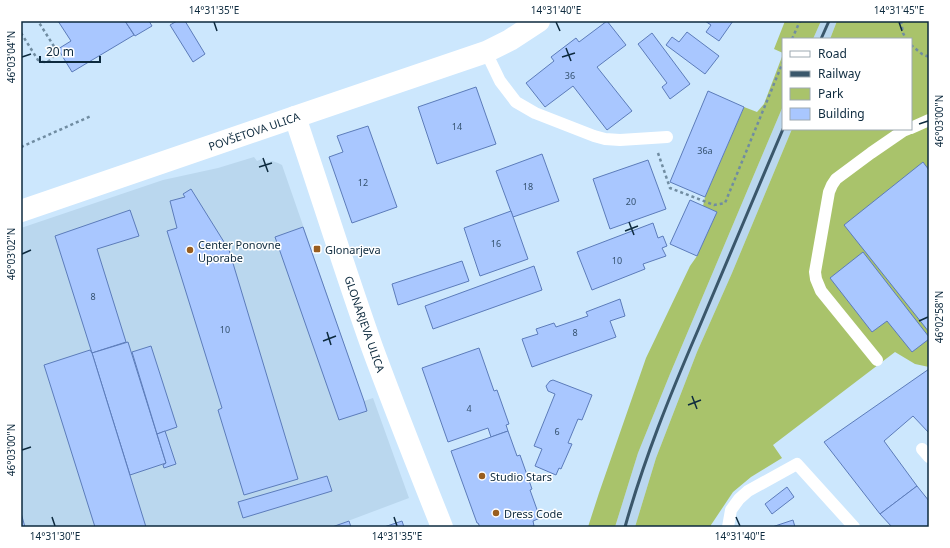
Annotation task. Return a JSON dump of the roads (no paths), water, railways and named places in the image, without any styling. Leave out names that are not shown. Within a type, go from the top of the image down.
[{"type":"street","name":"POVŠETOVA ULICA","points":[[21,211],[486,52],[510,40],[539,21]]},
{"type":"street","name":"GLONARJEVA ULICA","points":[[295,118],[338,249],[373,348],[442,527]]},
{"type":"lane","points":[[486,52],[500,81],[516,102],[535,113],[605,139],[620,140],[667,137]]},
{"type":"lane","points":[[912,128],[929,120]]},
{"type":"lane","points":[[877,360],[822,292],[816,279],[816,272],[829,192],[832,185],[836,179],[906,130]]},
{"type":"lane","points":[[728,527],[731,510],[738,499],[748,490],[797,464],[854,527]]},
{"type":"railway","points":[[821,38],[829,21]]},
{"type":"railway","points":[[625,527],[640,477],[668,403],[783,130]]},
{"type":"place","name":"Glonarjeva","points":[[317,249]]},
{"type":"place","name":"Center Ponovne Uporabe","points":[[190,250]]},
{"type":"place","name":"Studio Stars","points":[[482,476]]},
{"type":"place","name":"Dress Code","points":[[496,513]]}]
